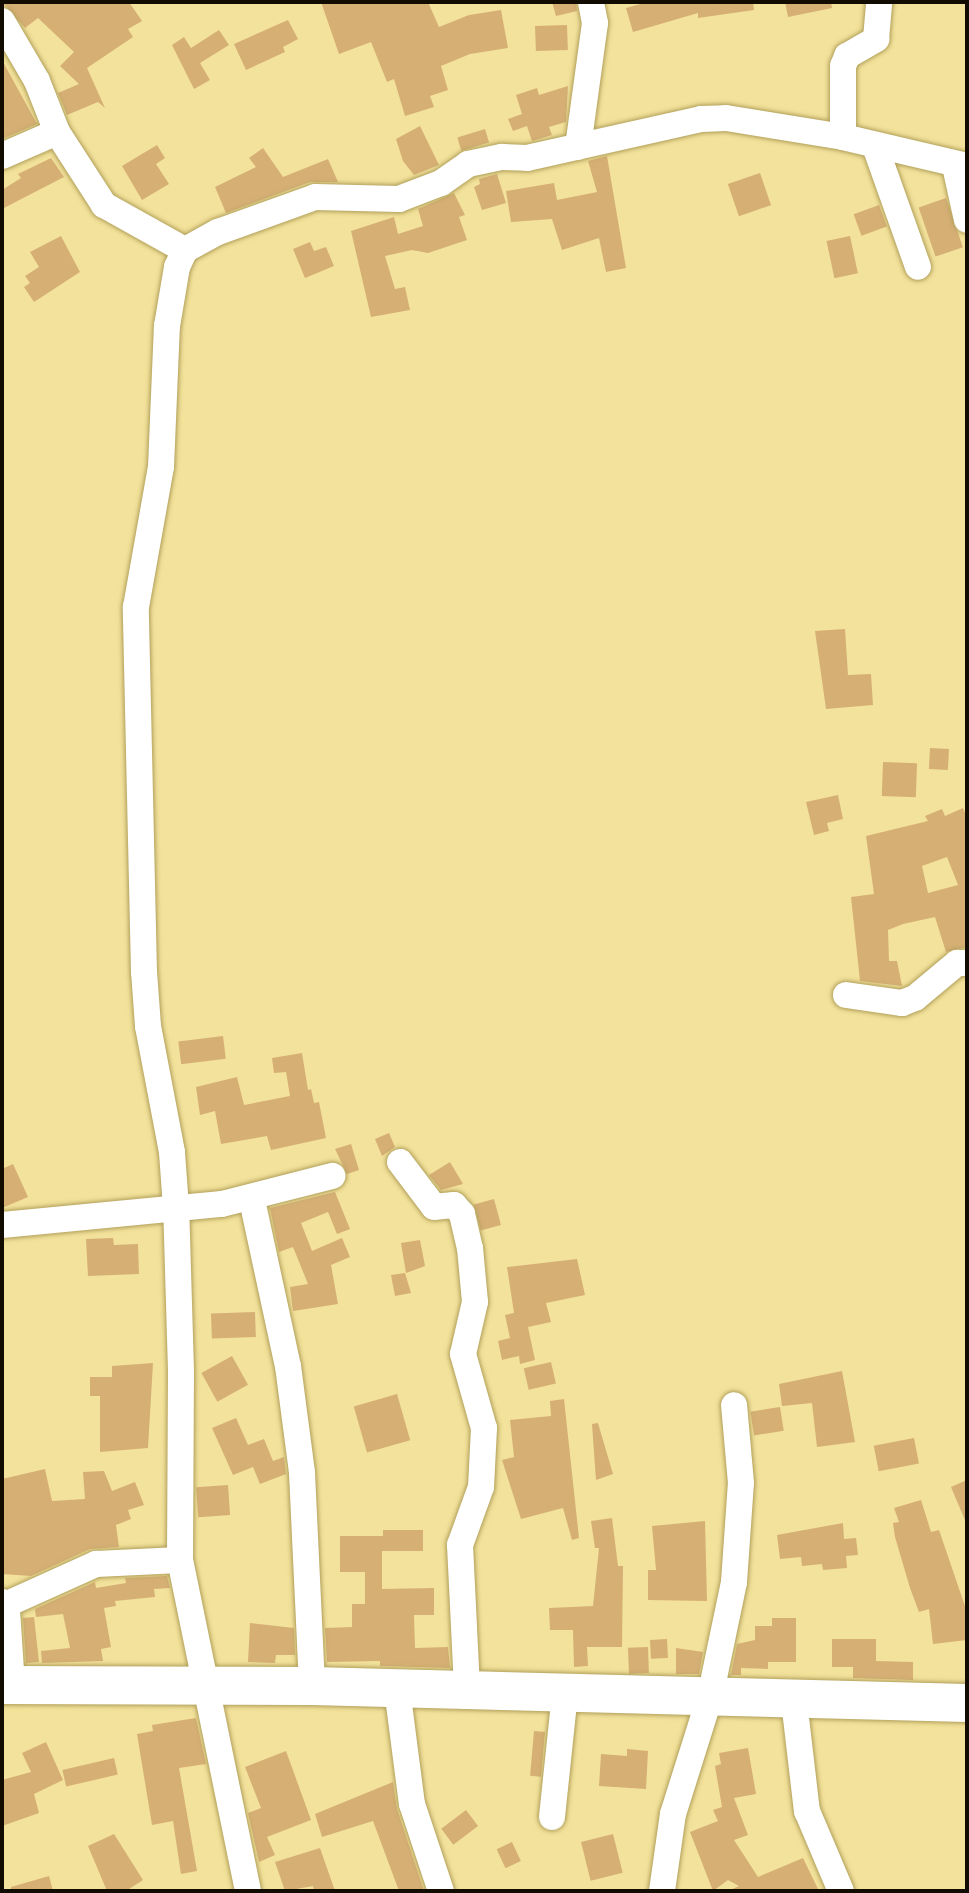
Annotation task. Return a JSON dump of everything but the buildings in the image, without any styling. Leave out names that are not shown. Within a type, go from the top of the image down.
[{"type":"highway","points":[[7,1685],[206,1688],[312,1686],[793,1701],[967,1703]]},
{"type":"street","points":[[578,147],[595,23],[591,2]]},
{"type":"street","points":[[843,138],[843,66],[847,56],[876,39],[879,2]]},
{"type":"street","points":[[2,21],[37,81],[57,132],[104,205],[185,250]]},
{"type":"street","points":[[247,1891],[180,1560],[181,1371],[176,1207],[172,1152],[148,1026],[144,972],[136,607],[139,570],[161,467],[171,286],[185,250],[218,232],[315,197],[399,199],[441,183],[468,163],[578,147],[701,119],[726,118],[843,138],[876,149],[961,166],[967,220]]},
{"type":"street","points":[[2,156],[57,132]]},
{"type":"street","points":[[876,149],[918,267]]},
{"type":"street","points":[[846,995],[902,1003],[915,999],[957,963],[967,963]]},
{"type":"street","points":[[400,1162],[434,1207],[454,1205],[462,1214],[470,1248],[475,1302],[463,1354],[484,1428],[481,1487],[460,1545],[467,1690]]},
{"type":"street","points":[[2,1225],[252,1200],[332,1176]]},
{"type":"street","points":[[252,1200],[288,1366],[302,1473],[312,1686]]},
{"type":"street","points":[[662,1891],[673,1814],[710,1697],[740,1541],[740,1446],[734,1405]]},
{"type":"street","points":[[7,1685],[4,1603],[96,1564],[180,1560]]},
{"type":"street","points":[[397,1689],[412,1804],[440,1891]]},
{"type":"street","points":[[552,1817],[565,1693]]},
{"type":"street","points":[[793,1701],[807,1811],[841,1891]]}]
